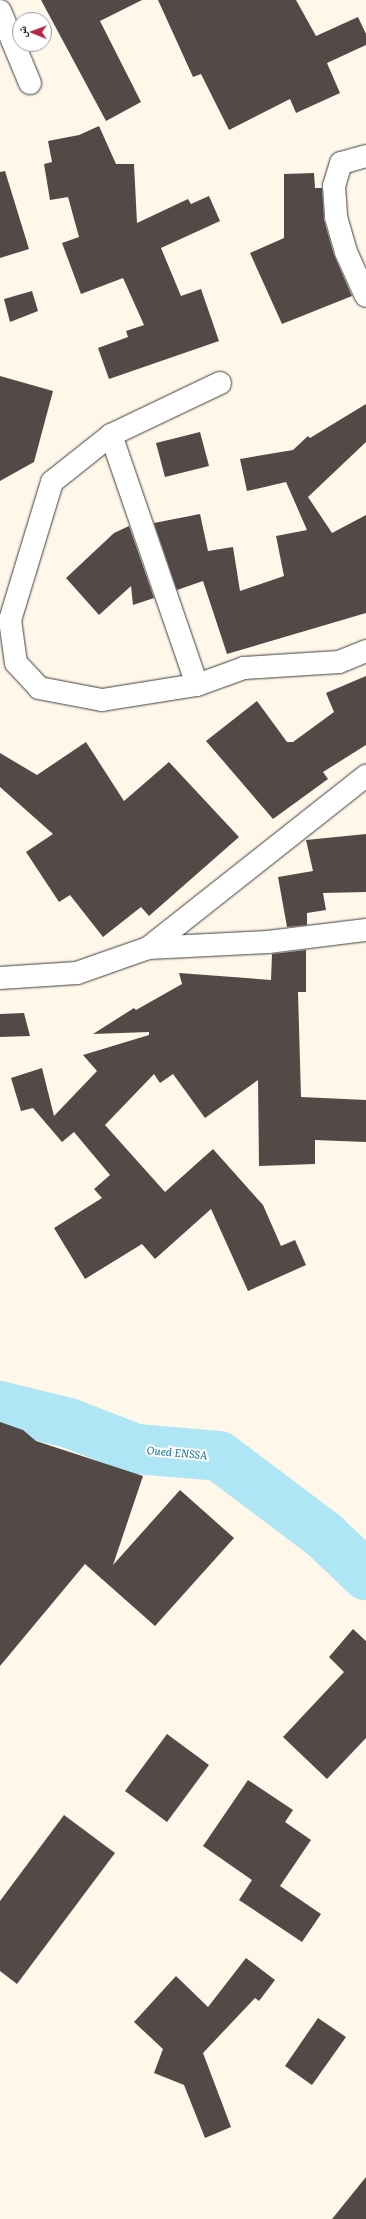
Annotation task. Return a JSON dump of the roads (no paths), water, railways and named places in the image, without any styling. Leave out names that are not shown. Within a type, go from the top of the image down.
[{"type":"street","points":[[0,11],[30,83]]},
{"type":"street","points":[[366,156],[341,163],[334,186],[336,217],[346,252],[366,296]]},
{"type":"street","points":[[220,383],[111,435],[52,482],[10,620],[16,663],[39,688],[102,700],[197,685],[244,668],[339,662],[366,651]]},
{"type":"street","points":[[111,435],[197,685]]},
{"type":"street","points":[[148,948],[366,776]]},
{"type":"street","points":[[0,978],[77,973],[148,948],[268,942],[366,930]]},
{"type":"waterway","name":"Oued ENSSA","points":[[0,1406],[69,1423],[136,1449],[219,1456],[325,1536],[366,1575]]}]
